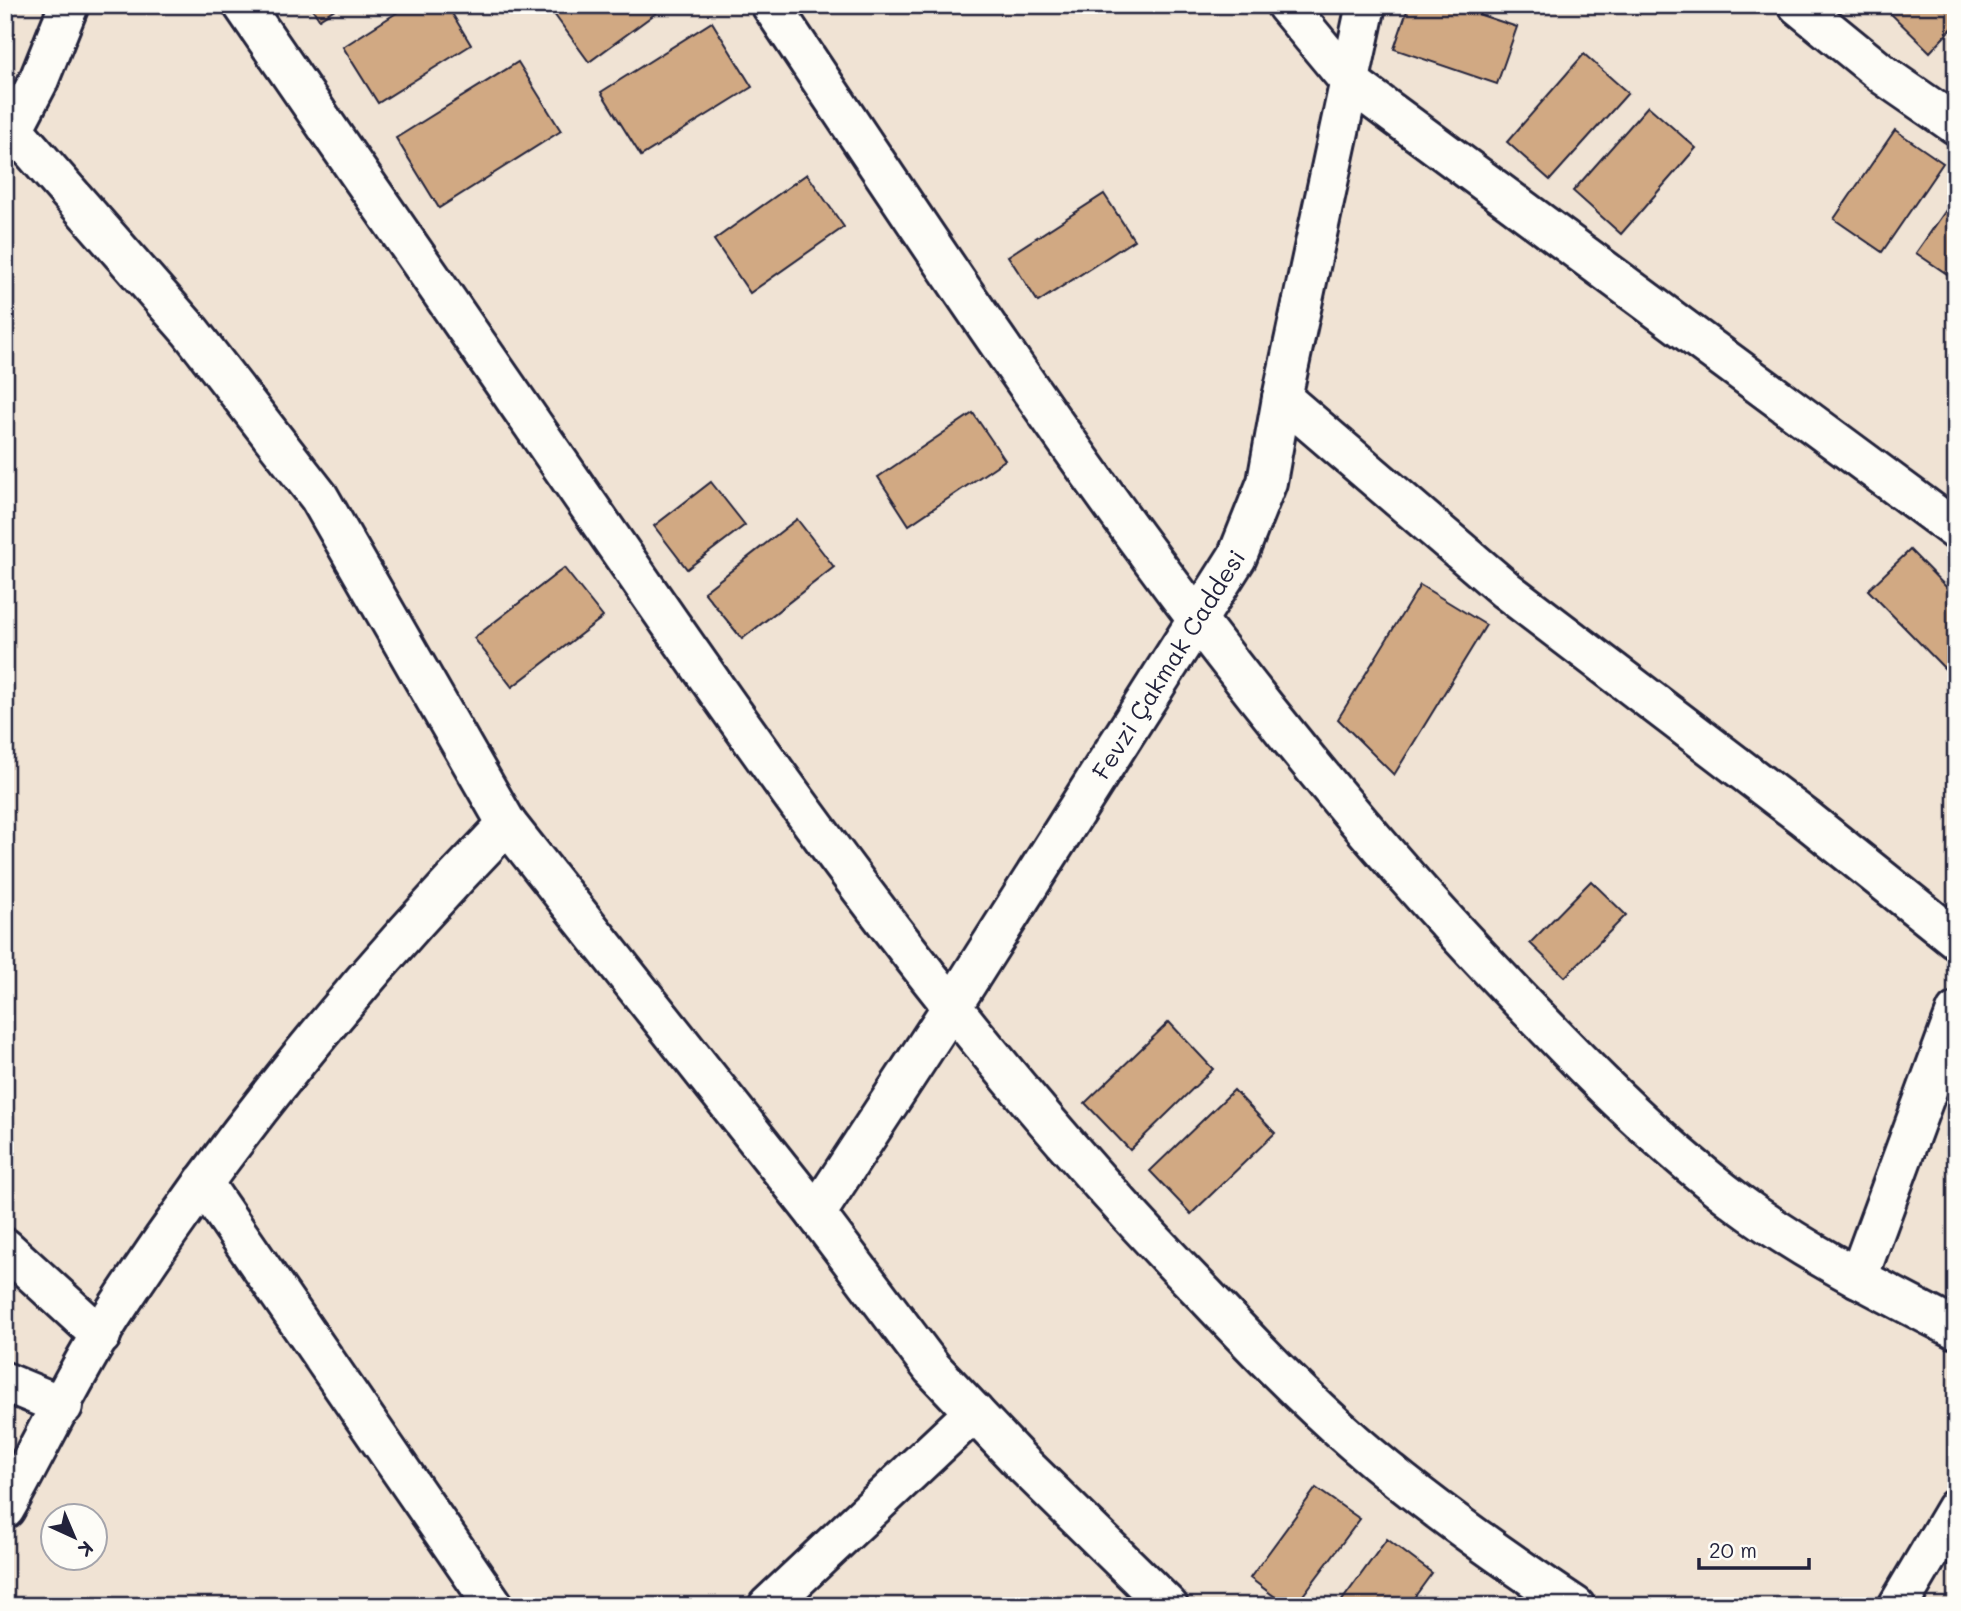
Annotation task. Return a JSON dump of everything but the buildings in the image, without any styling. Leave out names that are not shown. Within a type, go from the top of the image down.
[{"type":"street","points":[[69,5],[38,82],[10,138],[191,332],[319,497],[507,824],[816,1214],[932,1368],[1168,1606]]},
{"type":"street","points":[[243,5],[735,718],[951,1008],[1091,1174],[1164,1254],[1305,1397],[1427,1502],[1502,1558],[1575,1606]]},
{"type":"street","points":[[771,5],[999,342],[1198,621],[1282,729],[1378,845],[1459,936],[1611,1092],[1691,1166],[1740,1204],[1858,1278],[1956,1329]]},
{"type":"street","points":[[1286,5],[1350,82],[1956,530]]},
{"type":"street","name":"Fevzi Çakmak Caddesi","points":[[816,1214],[1219,590],[1252,523],[1267,482],[1282,398],[1366,5]]},
{"type":"street","points":[[1798,5],[1885,76],[1956,125]]},
{"type":"street","points":[[1282,398],[1506,590],[1805,818],[1956,939]]},
{"type":"street","points":[[5,1509],[101,1336],[203,1183],[286,1073],[368,974],[507,824]]},
{"type":"street","points":[[1858,1278],[1956,1012]]},
{"type":"street","points":[[203,1183],[494,1606]]},
{"type":"street","points":[[5,1248],[101,1336]]},
{"type":"street","points":[[5,1382],[63,1406]]},
{"type":"street","points":[[768,1606],[974,1412]]},
{"type":"street","points":[[1898,1606],[1956,1508]]}]
